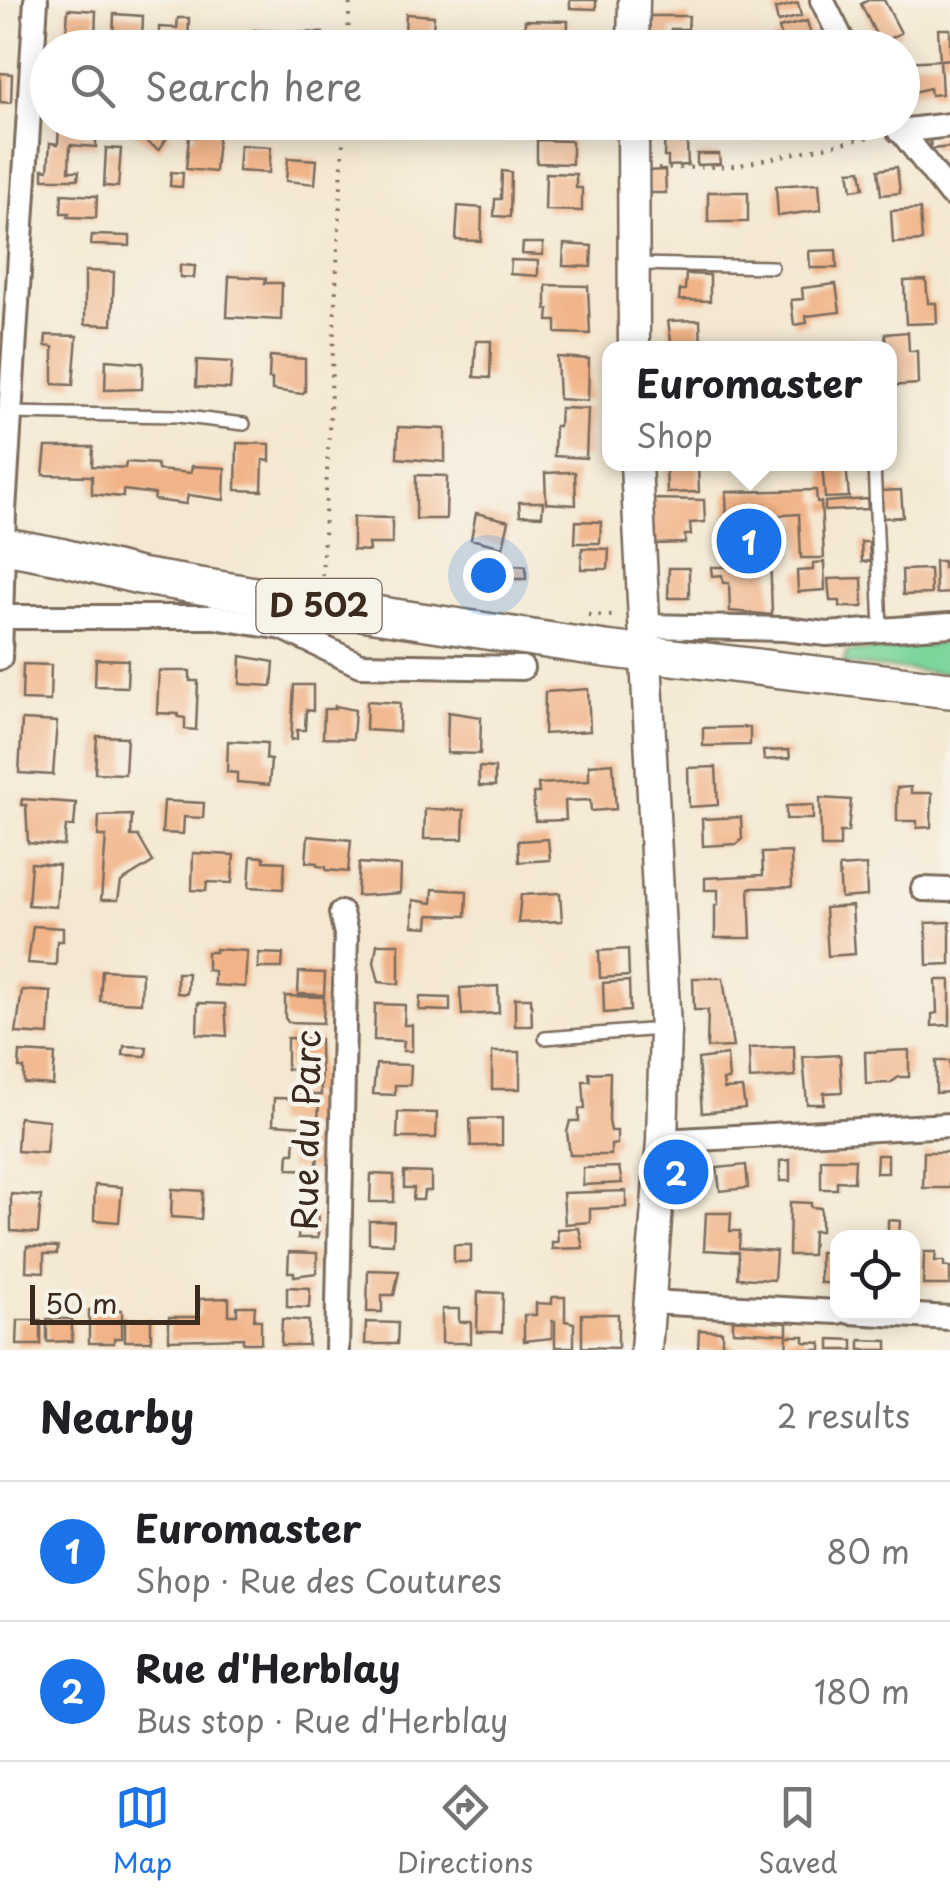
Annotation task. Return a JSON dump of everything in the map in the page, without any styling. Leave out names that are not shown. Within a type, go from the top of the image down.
[{"type":"main road","points":[[634,0],[634,30]]},
{"type":"main road","points":[[633,140],[634,341]]},
{"type":"main road","points":[[636,471],[665,1029],[662,1142],[646,1350]]},
{"type":"main road","name":"D 502","points":[[1,555],[59,556],[139,576],[322,606],[644,640],[950,690]]},
{"type":"street","points":[[36,0],[38,30]]},
{"type":"street","points":[[822,0],[837,30]]},
{"type":"street","points":[[920,127],[950,126]]},
{"type":"street","points":[[0,658],[1,555],[10,413],[34,140]]},
{"type":"street","points":[[906,140],[950,194]]},
{"type":"street","points":[[1,617],[214,617],[283,628],[360,665],[522,668]]},
{"type":"street","points":[[644,640],[688,628],[784,629],[828,634],[950,625]]},
{"type":"street","points":[[923,889],[950,890]]},
{"type":"street","name":"Rue du Parc","points":[[336,1350],[346,934],[341,913]]},
{"type":"street","points":[[662,1142],[950,1124]]},
{"type":"street","points":[[650,1302],[830,1312]]},
{"type":"street","points":[[920,1316],[950,1318]]},
{"type":"lane","points":[[634,264],[772,266]]},
{"type":"lane","points":[[10,413],[178,416],[244,424]]},
{"type":"lane","points":[[874,471],[882,630]]},
{"type":"lane","points":[[545,1038],[665,1029]]},
{"type":"path","points":[[349,30],[350,0]]},
{"type":"path","points":[[322,606],[343,140]]},
{"type":"path","points":[[633,170],[735,166],[842,140]]},
{"type":"green space","points":[[950,642],[950,674],[843,664],[847,652]]},
{"type":"building","points":[[570,0],[596,0],[596,9],[570,8]]},
{"type":"building","points":[[884,0],[899,30],[874,30],[861,4]]},
{"type":"building","points":[[798,3],[801,16],[778,22],[775,9]]},
{"type":"building","points":[[68,9],[96,11],[95,30],[66,30]]},
{"type":"building","points":[[114,14],[143,16],[142,30],[113,30]]},
{"type":"building","points":[[406,14],[434,16],[433,30],[405,30]]},
{"type":"building","points":[[649,16],[689,16],[688,29],[648,30]]},
{"type":"building","points":[[178,18],[189,18],[189,30],[159,30],[159,27],[177,28]]},
{"type":"building","points":[[525,20],[568,21],[568,30],[525,30]]},
{"type":"building","points":[[807,21],[810,30],[780,30]]},
{"type":"building","points":[[938,29],[950,29],[950,59],[940,60]]},
{"type":"building","points":[[940,60],[942,94],[931,95],[930,88],[920,90],[920,61]]},
{"type":"building","points":[[0,73],[12,74],[11,103],[0,102]]},
{"type":"building","points":[[950,136],[950,147],[931,149],[930,138]]},
{"type":"building","points":[[58,140],[96,140],[96,147],[70,145],[69,171],[79,171],[78,179],[43,179],[43,169],[48,170],[50,143],[58,144]]},
{"type":"building","points":[[144,140],[165,140],[159,150]]},
{"type":"building","points":[[189,140],[218,140],[215,172],[186,169]]},
{"type":"building","points":[[537,140],[572,141],[572,164],[537,163]]},
{"type":"building","points":[[665,140],[687,140],[688,165],[668,166],[668,157],[664,157]]},
{"type":"building","points":[[240,145],[271,147],[269,173],[238,171]]},
{"type":"building","points":[[106,148],[121,149],[118,187],[104,186]]},
{"type":"building","points":[[697,154],[719,154],[720,164],[697,165]]},
{"type":"building","points":[[288,158],[317,160],[315,184],[286,181]]},
{"type":"building","points":[[897,167],[900,193],[881,195],[878,170]]},
{"type":"building","points":[[665,170],[666,193],[647,193],[647,171]]},
{"type":"building","points":[[861,170],[864,188],[852,190],[849,171]]},
{"type":"building","points":[[502,171],[511,172],[510,217],[494,216],[495,199],[501,199]]},
{"type":"building","points":[[171,172],[183,173],[182,187],[170,186]]},
{"type":"building","points":[[546,173],[576,174],[576,188],[582,188],[582,211],[545,210]]},
{"type":"building","points":[[819,183],[821,210],[778,216],[776,186]]},
{"type":"building","points":[[708,192],[748,192],[748,222],[708,222]]},
{"type":"building","points":[[62,194],[97,196],[96,218],[61,213]]},
{"type":"building","points":[[458,206],[482,208],[481,241],[456,240]]},
{"type":"building","points":[[920,209],[922,241],[893,243],[891,211]]},
{"type":"building","points":[[92,235],[130,236],[130,246],[91,245]]},
{"type":"building","points":[[523,243],[543,243],[543,255],[522,254]]},
{"type":"building","points":[[564,244],[592,246],[591,267],[563,266]]},
{"type":"building","points":[[836,250],[837,268],[810,268],[809,251]]},
{"type":"building","points":[[511,260],[538,261],[538,276],[510,274]]},
{"type":"building","points":[[180,265],[195,266],[194,278],[180,277]]},
{"type":"building","points":[[85,271],[114,272],[112,325],[85,324]]},
{"type":"building","points":[[686,274],[710,275],[710,301],[679,300],[680,290],[685,290]]},
{"type":"building","points":[[229,276],[282,283],[281,320],[227,317]]},
{"type":"building","points":[[926,280],[928,303],[936,303],[937,323],[906,324],[904,281]]},
{"type":"building","points":[[836,284],[840,312],[806,316],[807,323],[794,325],[791,300],[803,299],[802,288]]},
{"type":"building","points":[[546,285],[588,286],[590,334],[556,333],[556,321],[548,321]]},
{"type":"building","points":[[700,320],[701,341],[671,341],[668,321]]},
{"type":"building","points":[[908,332],[909,351],[917,351],[918,384],[897,385],[897,341],[886,341],[885,334]]},
{"type":"building","points":[[46,335],[77,336],[73,385],[53,384],[53,347],[45,346]]},
{"type":"building","points":[[476,341],[491,341],[490,378],[474,377]]},
{"type":"building","points":[[270,356],[305,359],[302,394],[272,390]]},
{"type":"building","points":[[557,357],[589,359],[588,401],[559,399]]},
{"type":"building","points":[[106,360],[143,363],[142,389],[105,390]]},
{"type":"building","points":[[197,360],[232,362],[230,389],[196,387]]},
{"type":"building","points":[[560,408],[588,409],[586,458],[554,456]]},
{"type":"building","points":[[398,427],[445,429],[445,462],[397,458]]},
{"type":"building","points":[[237,443],[270,444],[270,461],[263,460],[262,491],[236,490]]},
{"type":"building","points":[[46,447],[93,447],[92,466],[125,468],[126,462],[157,464],[158,470],[191,473],[192,466],[225,468],[224,500],[188,495],[186,504],[154,500],[155,494],[123,490],[123,497],[92,494],[92,476],[43,475]]},
{"type":"building","points":[[666,471],[698,471],[699,492],[667,493]]},
{"type":"building","points":[[823,471],[847,471],[849,497],[825,498]]},
{"type":"building","points":[[575,472],[576,505],[546,503],[545,473]]},
{"type":"building","points":[[416,475],[447,476],[446,519],[416,519]]},
{"type":"building","points":[[816,490],[817,502],[821,502],[824,558],[801,558],[799,514],[769,516],[772,615],[730,611],[729,583],[723,583],[722,575],[712,576],[711,567],[728,567],[726,492]]},
{"type":"building","points":[[901,490],[903,517],[881,518],[880,491]]},
{"type":"building","points":[[651,499],[704,500],[705,522],[690,523],[691,535],[685,535],[685,543],[653,544]]},
{"type":"building","points":[[867,499],[868,509],[825,511],[825,502]]},
{"type":"building","points":[[519,502],[543,502],[542,516],[520,515]]},
{"type":"building","points":[[476,513],[509,521],[503,547],[471,539]]},
{"type":"building","points":[[353,517],[392,518],[392,544],[368,544],[369,551],[353,550]]},
{"type":"building","points":[[576,521],[601,522],[600,543],[575,543]]},
{"type":"building","points":[[861,542],[869,542],[870,561],[862,562]]},
{"type":"building","points":[[582,548],[609,549],[608,569],[581,569]]},
{"type":"building","points":[[935,561],[943,561],[943,568],[950,568],[950,593],[936,594]]},
{"type":"building","points":[[824,562],[825,590],[798,592],[797,571],[813,570],[813,563]]},
{"type":"building","points":[[513,565],[526,566],[526,579],[513,579]]},
{"type":"building","points":[[669,568],[689,568],[689,598],[668,598]]},
{"type":"building","points":[[930,569],[931,594],[903,595],[902,570]]},
{"type":"building","points":[[862,578],[863,607],[840,607],[840,601],[830,601],[828,579]]},
{"type":"building","points":[[241,656],[274,662],[272,686],[240,684]]},
{"type":"building","points":[[96,659],[128,660],[127,687],[95,686]]},
{"type":"building","points":[[23,664],[51,665],[50,701],[22,700]]},
{"type":"building","points":[[159,671],[190,671],[190,681],[198,681],[196,730],[185,729],[185,718],[178,714],[157,713]]},
{"type":"building","points":[[294,685],[313,685],[313,711],[306,710],[305,730],[297,730],[297,739],[291,740]]},
{"type":"building","points":[[588,689],[590,731],[544,734],[545,692]]},
{"type":"building","points":[[367,701],[400,703],[399,732],[366,730]]},
{"type":"building","points":[[335,706],[355,710],[353,739],[323,738],[324,709]]},
{"type":"building","points":[[448,712],[481,717],[480,754],[447,753]]},
{"type":"building","points":[[22,720],[57,722],[53,775],[19,773]]},
{"type":"building","points":[[750,727],[750,745],[703,746],[703,728]]},
{"type":"building","points":[[97,736],[127,737],[125,774],[95,773]]},
{"type":"building","points":[[228,741],[267,743],[266,759],[271,760],[269,785],[237,782],[237,773],[227,772]]},
{"type":"building","points":[[789,750],[790,758],[764,760],[763,751]]},
{"type":"building","points":[[613,763],[616,809],[591,811],[590,800],[565,801],[566,820],[535,821],[533,793],[539,793],[538,784],[589,781],[589,765]]},
{"type":"building","points":[[479,767],[495,768],[495,786],[479,786]]},
{"type":"building","points":[[716,767],[718,805],[689,807],[688,768]]},
{"type":"building","points":[[911,787],[911,793],[932,793],[931,827],[917,828],[917,821],[897,821],[897,788]]},
{"type":"building","points":[[820,798],[851,800],[848,832],[840,832],[840,847],[821,847]]},
{"type":"building","points":[[22,799],[76,803],[74,826],[66,826],[64,846],[28,843],[26,805],[21,805]]},
{"type":"building","points":[[164,801],[204,803],[203,818],[184,817],[183,834],[162,833]]},
{"type":"building","points":[[813,805],[813,819],[786,819],[786,806]]},
{"type":"building","points":[[425,809],[464,810],[463,839],[424,839]]},
{"type":"building","points":[[132,815],[131,836],[138,836],[153,862],[121,882],[118,900],[101,900],[106,836],[98,836],[99,816]]},
{"type":"building","points":[[741,817],[742,839],[737,844],[703,846],[702,819]]},
{"type":"building","points":[[308,836],[351,840],[348,872],[326,870],[317,863],[306,862]]},
{"type":"building","points":[[548,839],[550,860],[519,862],[518,841]]},
{"type":"building","points":[[791,852],[792,887],[749,888],[751,938],[715,938],[718,890],[705,890],[705,878],[763,875],[762,853]]},
{"type":"building","points":[[193,853],[234,855],[232,883],[207,882],[206,891],[192,890]]},
{"type":"building","points":[[251,856],[285,862],[283,889],[249,887]]},
{"type":"building","points":[[31,863],[59,865],[56,907],[28,905]]},
{"type":"building","points":[[359,863],[401,866],[400,893],[357,896]]},
{"type":"building","points":[[866,865],[867,896],[841,898],[839,867]]},
{"type":"building","points":[[433,889],[467,891],[466,916],[429,915],[428,927],[413,926],[413,900],[432,903]]},
{"type":"building","points":[[560,893],[562,921],[518,923],[521,895]]},
{"type":"building","points":[[852,906],[855,954],[828,956],[825,908]]},
{"type":"building","points":[[950,922],[950,964],[927,965],[926,923]]},
{"type":"building","points":[[33,926],[63,928],[63,941],[57,941],[56,965],[28,963]]},
{"type":"building","points":[[377,944],[399,944],[399,984],[379,982],[374,962]]},
{"type":"building","points":[[628,949],[629,976],[600,978],[599,951]]},
{"type":"building","points":[[247,951],[245,987],[214,985],[214,971],[207,970],[207,952]]},
{"type":"building","points":[[259,953],[283,954],[282,968],[258,968]]},
{"type":"building","points":[[102,970],[142,972],[141,1003],[100,1001]]},
{"type":"building","points":[[299,972],[325,973],[324,995],[298,994]]},
{"type":"building","points":[[177,973],[188,973],[187,994],[177,993]]},
{"type":"building","points":[[693,978],[723,978],[733,1047],[707,1048],[708,1010],[694,1010]]},
{"type":"building","points":[[936,980],[950,980],[950,1025],[932,1026],[932,1014],[937,1013]]},
{"type":"building","points":[[629,981],[630,1011],[604,1013],[603,983]]},
{"type":"building","points":[[498,986],[499,1013],[462,1015],[460,988]]},
{"type":"building","points":[[22,990],[51,992],[49,1035],[16,1033]]},
{"type":"building","points":[[285,996],[324,997],[323,1023],[288,1022]]},
{"type":"building","points":[[420,997],[450,998],[450,1011],[419,1010]]},
{"type":"building","points":[[515,998],[531,998],[532,1026],[515,1026]]},
{"type":"building","points":[[198,1003],[225,1004],[227,1036],[197,1034]]},
{"type":"building","points":[[375,1004],[405,1005],[404,1025],[412,1025],[412,1051],[403,1051],[404,1041],[374,1040]]},
{"type":"building","points":[[287,1038],[320,1039],[321,1095],[295,1095],[296,1069],[287,1069]]},
{"type":"building","points":[[124,1046],[147,1047],[146,1056],[123,1055]]},
{"type":"building","points":[[794,1046],[795,1076],[750,1079],[749,1048]]},
{"type":"building","points":[[909,1050],[909,1077],[866,1084],[865,1052]]},
{"type":"building","points":[[20,1052],[55,1054],[53,1085],[24,1083],[24,1068],[19,1068]]},
{"type":"building","points":[[492,1052],[520,1052],[520,1089],[492,1089]]},
{"type":"building","points":[[727,1055],[729,1080],[723,1080],[724,1089],[742,1088],[745,1108],[702,1113],[698,1059]]},
{"type":"building","points":[[840,1055],[842,1092],[824,1093],[824,1104],[807,1104],[803,1057]]},
{"type":"building","points":[[936,1061],[950,1061],[950,1092],[936,1093]]},
{"type":"building","points":[[376,1064],[411,1065],[410,1085],[395,1085],[395,1095],[373,1094]]},
{"type":"building","points":[[610,1072],[609,1121],[611,1131],[617,1131],[617,1144],[611,1145],[611,1155],[570,1155],[567,1132],[570,1121],[579,1121],[579,1109],[585,1109],[583,1081],[590,1081],[589,1073]]},
{"type":"building","points":[[274,1098],[319,1099],[318,1127],[273,1124]]},
{"type":"building","points":[[398,1112],[437,1113],[436,1138],[397,1138]]},
{"type":"building","points":[[19,1117],[49,1120],[46,1153],[17,1151]]},
{"type":"building","points":[[502,1118],[502,1145],[471,1146],[470,1119]]},
{"type":"building","points":[[295,1136],[318,1137],[317,1170],[288,1169]]},
{"type":"building","points":[[924,1152],[950,1152],[950,1188],[923,1188]]},
{"type":"building","points":[[877,1155],[888,1155],[888,1173],[876,1173]]},
{"type":"building","points":[[821,1159],[855,1159],[854,1182],[837,1181],[837,1189],[821,1189]]},
{"type":"building","points":[[790,1160],[790,1181],[780,1181],[780,1161]]},
{"type":"building","points":[[746,1165],[748,1188],[720,1191],[717,1168]]},
{"type":"building","points":[[619,1167],[622,1183],[583,1185],[583,1168]]},
{"type":"building","points":[[404,1172],[431,1173],[431,1191],[424,1191],[423,1200],[413,1200],[414,1188],[404,1188]]},
{"type":"building","points":[[371,1174],[394,1175],[394,1202],[370,1202]]},
{"type":"building","points":[[95,1185],[122,1187],[119,1222],[94,1220]]},
{"type":"building","points":[[172,1189],[203,1191],[201,1219],[171,1217]]},
{"type":"building","points":[[626,1191],[626,1207],[590,1209],[590,1222],[565,1224],[563,1193]]},
{"type":"building","points":[[11,1194],[41,1196],[38,1233],[11,1231]]},
{"type":"building","points":[[790,1202],[811,1203],[811,1207],[821,1208],[821,1231],[813,1231],[812,1255],[789,1255]]},
{"type":"building","points":[[300,1203],[312,1204],[312,1215],[318,1215],[318,1238],[298,1238]]},
{"type":"building","points":[[706,1213],[731,1213],[730,1231],[740,1231],[739,1248],[776,1251],[774,1280],[738,1278],[739,1252],[704,1250]]},
{"type":"building","points":[[888,1220],[900,1221],[899,1230],[888,1230]]},
{"type":"building","points":[[369,1221],[394,1221],[393,1244],[369,1243]]},
{"type":"building","points":[[579,1228],[583,1248],[552,1249],[552,1242],[558,1242],[557,1229]]},
{"type":"building","points":[[454,1245],[471,1245],[471,1262],[454,1262]]},
{"type":"building","points":[[27,1246],[58,1247],[57,1254],[44,1254],[44,1272],[26,1271]]},
{"type":"building","points":[[289,1252],[317,1253],[317,1273],[294,1276],[294,1272],[288,1272]]},
{"type":"building","points":[[820,1252],[830,1252],[830,1283],[820,1283]]},
{"type":"building","points":[[924,1252],[936,1252],[935,1261],[944,1261],[944,1266],[950,1267],[950,1285],[923,1285]]},
{"type":"building","points":[[368,1270],[399,1271],[394,1295],[382,1295],[382,1312],[367,1312]]},
{"type":"building","points":[[287,1287],[310,1288],[309,1308],[287,1307]]},
{"type":"building","points":[[478,1292],[503,1293],[502,1332],[477,1332]]},
{"type":"building","points":[[552,1297],[565,1297],[565,1321],[574,1323],[574,1347],[555,1347],[555,1321],[552,1338],[524,1341],[524,1315],[536,1315],[536,1303],[552,1304]]},
{"type":"building","points":[[229,1298],[229,1315],[237,1315],[237,1306],[255,1306],[254,1320],[261,1320],[261,1343],[243,1343],[243,1338],[169,1340],[169,1317],[199,1317],[199,1299]]},
{"type":"building","points":[[442,1309],[459,1309],[459,1322],[471,1322],[471,1343],[442,1343]]},
{"type":"building","points":[[89,1310],[122,1310],[122,1338],[114,1338],[114,1343],[89,1343]]},
{"type":"building","points":[[582,1314],[618,1314],[618,1348],[582,1347]]},
{"type":"building","points":[[151,1318],[151,1341],[125,1341],[125,1319]]},
{"type":"building","points":[[47,1319],[72,1319],[72,1341],[47,1342]]},
{"type":"building","points":[[282,1319],[309,1321],[308,1345],[281,1345]]},
{"type":"building","points":[[733,1319],[787,1323],[787,1334],[733,1331]]},
{"type":"building","points":[[18,1320],[41,1320],[41,1345],[17,1345]]},
{"type":"building","points":[[366,1322],[398,1323],[397,1344],[365,1344]]},
{"type":"building","points":[[699,1330],[722,1331],[722,1344],[733,1344],[732,1350],[698,1350]]},
{"type":"building","points":[[787,1336],[804,1336],[804,1342],[821,1343],[821,1350],[786,1350]]},
{"type":"building","points":[[830,1339],[853,1340],[853,1350],[830,1350]]},
{"type":"building","points":[[860,1340],[887,1341],[887,1350],[860,1350]]},
{"type":"place","name":"Euromaster","points":[[749,541]]},
{"type":"place","name":"Rue d'Herblay","points":[[676,1172]]}]
